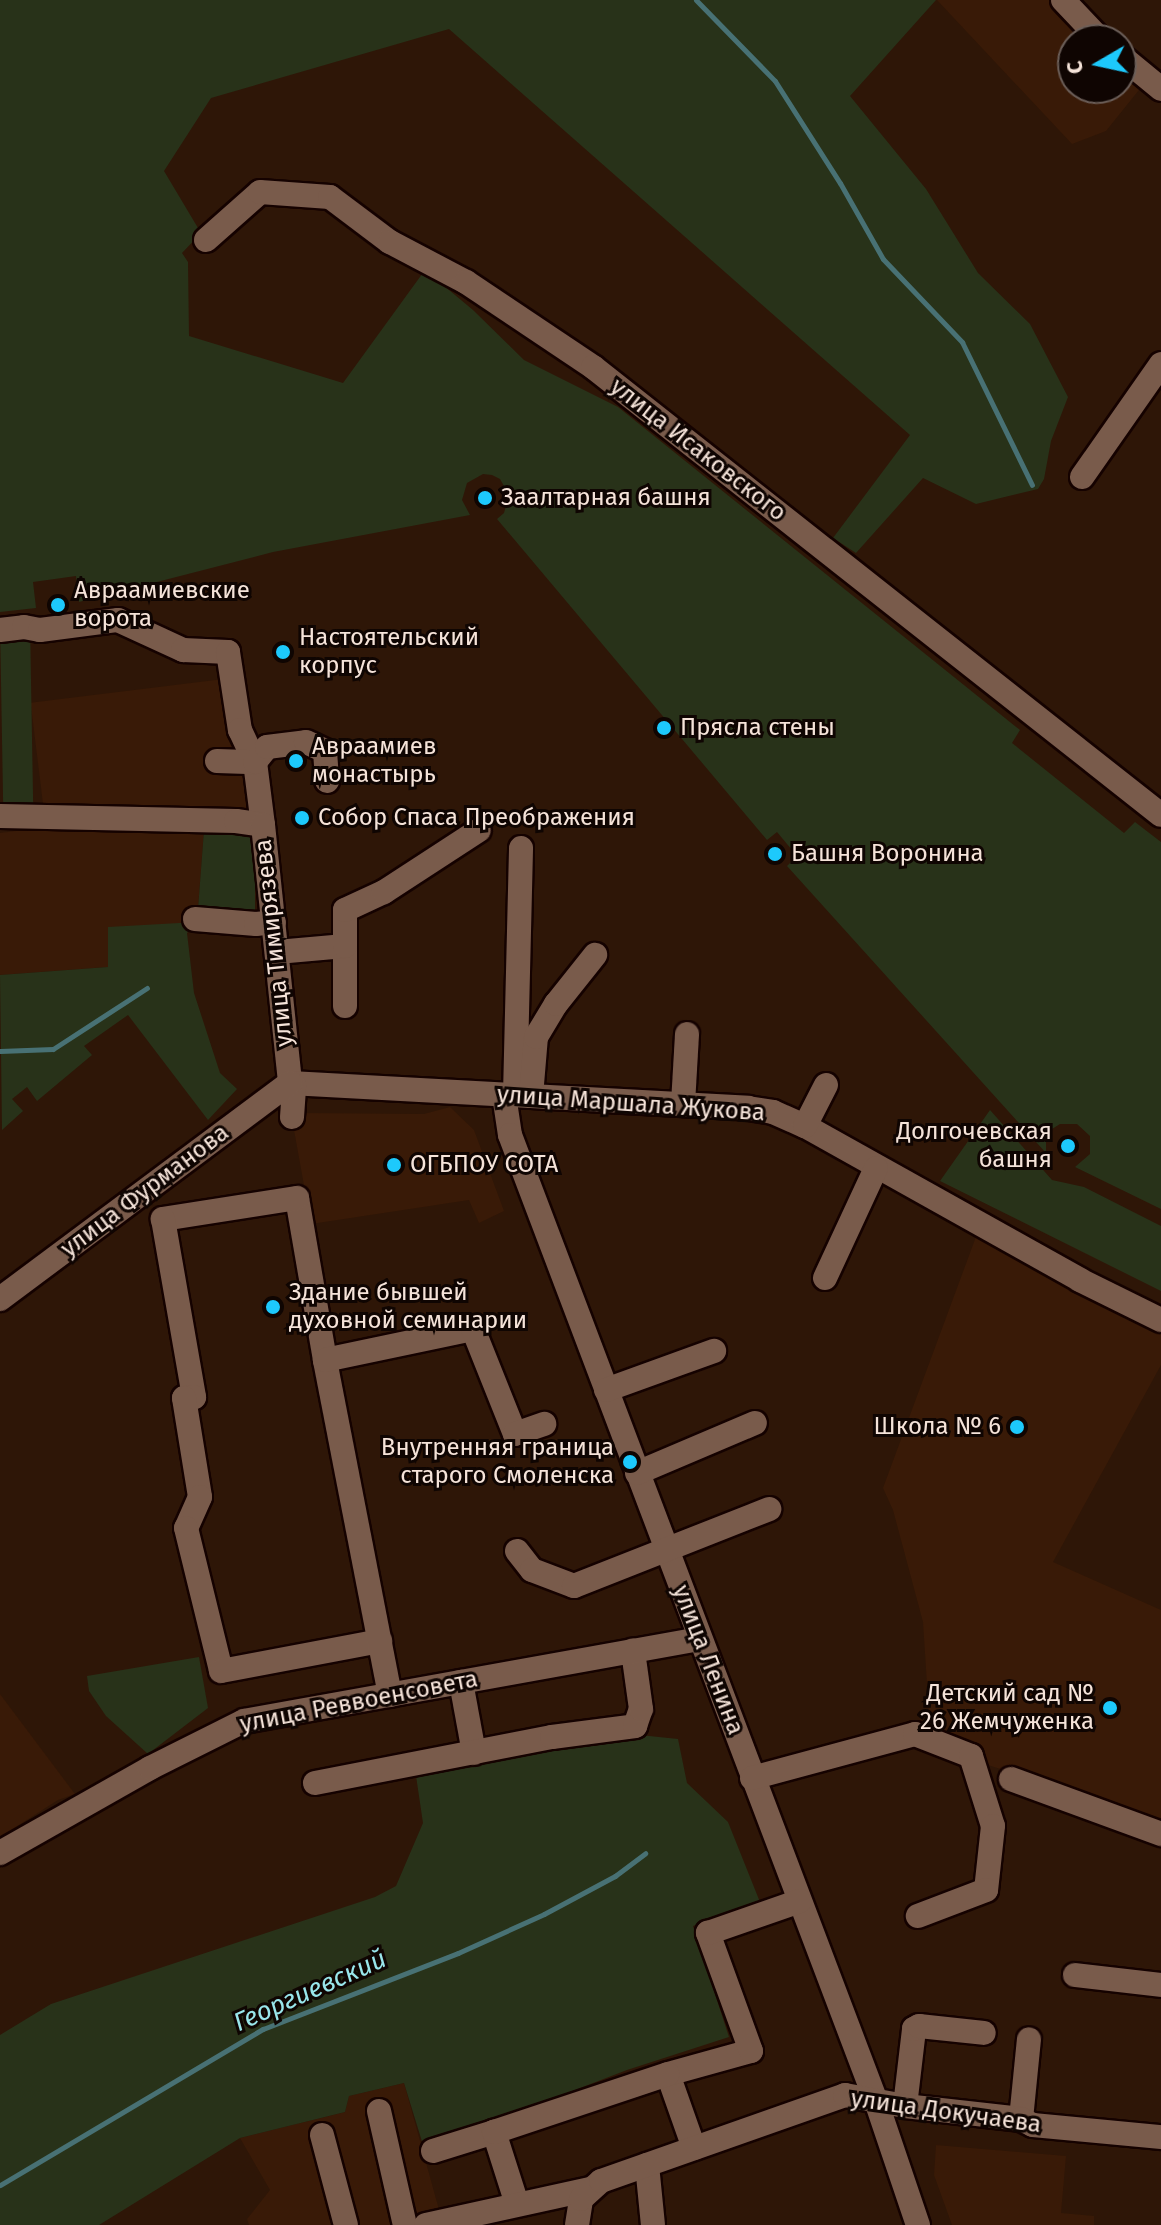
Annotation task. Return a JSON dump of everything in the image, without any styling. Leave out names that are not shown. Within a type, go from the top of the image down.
[{"type":"street","points":[[1063,0],[1086,24]]},
{"type":"street","points":[[1137,69],[1161,89]]},
{"type":"street","name":"улица Исаковского","points":[[206,240],[260,192],[330,197],[390,242],[466,282],[593,367],[1161,815]]},
{"type":"street","points":[[1082,477],[1161,364]]},
{"type":"street","points":[[0,630],[24,627],[40,630],[118,620],[183,650],[228,652],[240,730],[255,762],[263,825]]},
{"type":"street","points":[[255,762],[267,747],[306,742],[325,751],[327,781]]},
{"type":"street","points":[[217,761],[255,762]]},
{"type":"street","name":"улица Тимирязева","points":[[0,816],[221,821],[263,825],[292,1084],[292,1117]]},
{"type":"street","points":[[345,1006],[345,910],[384,892],[479,830]]},
{"type":"street","points":[[517,1095],[521,848]]},
{"type":"street","points":[[195,919],[256,924],[274,922]]},
{"type":"street","points":[[277,952],[345,946]]},
{"type":"street","points":[[517,1095],[536,1037],[556,1004],[595,955]]},
{"type":"street","points":[[683,1104],[687,1034]]},
{"type":"street","name":"улица Маршала Жукова","points":[[292,1084],[760,1109],[805,1126],[876,1168],[1161,1320]]},
{"type":"street","name":"улица Фурманова","points":[[0,1299],[292,1084]]},
{"type":"street","points":[[805,1126],[826,1085]]},
{"type":"street","name":"улица Ленина","points":[[517,1095],[510,1135],[876,2101],[918,2225]]},
{"type":"street","points":[[825,1278],[876,1168]]},
{"type":"street","points":[[380,1641],[221,1671],[186,1528],[200,1497],[184,1398],[194,1397],[163,1219],[297,1198],[325,1360],[380,1641],[390,1695]]},
{"type":"street","points":[[325,1360],[473,1329],[515,1434],[544,1424]]},
{"type":"street","points":[[606,1390],[714,1351]]},
{"type":"street","points":[[637,1473],[755,1423]]},
{"type":"street","points":[[517,1551],[532,1570],[574,1586],[667,1552],[769,1509]]},
{"type":"street","name":"улица Реввоенсовета","points":[[0,1853],[150,1768],[244,1721],[699,1639]]},
{"type":"street","points":[[315,1783],[552,1737],[635,1726],[641,1709],[633,1651]]},
{"type":"street","points":[[461,1682],[474,1753]]},
{"type":"street","points":[[752,1778],[915,1734],[971,1756],[993,1826],[986,1890],[918,1916]]},
{"type":"street","points":[[1011,1779],[1161,1834]]},
{"type":"street","points":[[433,2151],[668,2074],[751,2051],[708,1933],[800,1901]]},
{"type":"street","points":[[1075,1975],[1161,1985]]},
{"type":"street","points":[[905,2106],[914,2029],[919,2026],[984,2033]]},
{"type":"street","points":[[1021,2119],[1029,2039]]},
{"type":"street","points":[[668,2074],[694,2148]]},
{"type":"street","name":"улица Докучаева","points":[[426,2225],[485,2218],[517,2204],[596,2185],[845,2095],[905,2106],[1021,2119],[1033,2125],[1161,2137]]},
{"type":"street","points":[[379,2111],[405,2225]]},
{"type":"street","points":[[494,2132],[517,2204]]},
{"type":"street","points":[[322,2135],[346,2225]]},
{"type":"street","points":[[647,2165],[653,2225]]},
{"type":"street","points":[[577,2225],[581,2199],[596,2185]]},
{"type":"shaded area","points":[[937,0],[1055,0],[1078,24],[1057,24],[1057,104],[1128,104],[1106,131],[1072,144]]},
{"type":"shaded area","points":[[240,677],[256,807],[47,833],[31,703]]},
{"type":"shaded area","points":[[70,824],[204,830],[197,922],[108,967],[0,975],[0,833]]},
{"type":"shaded area","name":"ОГБПОУ СОТА","points":[[450,1107],[474,1130],[504,1211],[479,1223],[469,1200],[311,1224],[294,1130],[298,1126],[298,1113],[424,1114]]},
{"type":"shaded area","points":[[977,1234],[1161,1329],[1161,1365],[1053,1562],[1161,1610],[1161,1828],[1032,1779],[931,1747],[923,1622],[893,1510],[883,1488]]},
{"type":"shaded area","points":[[0,1694],[75,1794],[58,1800],[0,1837]]},
{"type":"shaded area","points":[[404,2083],[441,2217],[408,2225],[249,2225],[247,2219],[270,2190],[240,2138],[345,2112],[349,2096]]},
{"type":"shaded area","points":[[936,2145],[1066,2156],[1061,2213],[1094,2216],[1094,2225],[952,2225],[934,2175]]},
{"type":"green space","points":[[0,0],[936,0],[850,96],[926,189],[978,273],[1030,324],[1068,397],[1051,441],[1044,479],[1038,489],[976,504],[923,478],[856,553],[833,538],[910,435],[449,29],[211,98],[164,171],[201,233],[182,253],[188,262],[189,336],[343,383],[425,270],[473,310],[524,360],[618,407],[1020,730],[1012,743],[1124,833],[1135,822],[1161,842],[1161,1209],[1075,1167],[1090,1154],[1090,1136],[1077,1124],[1060,1124],[1052,1129],[1046,1140],[1046,1153],[787,866],[797,856],[777,832],[767,840],[497,519],[504,513],[509,495],[500,479],[483,474],[467,483],[462,500],[470,515],[273,552],[79,602],[76,576],[33,582],[36,608],[0,612]]},
{"type":"green space","points":[[30,623],[33,809],[3,809],[0,624]]},
{"type":"green space","points":[[204,830],[255,835],[255,932],[194,926],[187,933],[194,993],[220,1073],[237,1089],[208,1120],[128,1015],[84,1046],[92,1055],[37,1101],[27,1087],[12,1099],[23,1111],[2,1130],[0,975],[108,967],[108,927],[197,922]]},
{"type":"green space","points":[[990,1110],[1052,1180],[1084,1187],[1161,1226],[1161,1291],[940,1181]]},
{"type":"green space","points":[[199,1657],[208,1708],[148,1754],[106,1716],[89,1691],[87,1676]]},
{"type":"green space","points":[[630,1734],[678,1739],[687,1783],[728,1822],[760,1902],[693,1926],[729,2037],[627,2070],[424,2148],[404,2083],[349,2096],[345,2112],[240,2138],[99,2225],[0,2225],[0,2035],[51,2004],[375,1897],[396,1886],[423,1823],[415,1769]]},
{"type":"waterway","points":[[696,0],[775,81],[840,183],[883,259],[962,342],[1032,485]]},
{"type":"waterway","points":[[0,1051],[53,1049],[147,988]]},
{"type":"waterway","name":"Георгиевский","points":[[0,2185],[263,2029],[458,1953],[544,1914],[615,1876],[645,1853]]},
{"type":"place","name":"Заалтарная башня","points":[[485,498]]},
{"type":"place","name":"Авраамиевские ворота","points":[[58,605]]},
{"type":"place","name":"Настоятельский корпус","points":[[283,652]]},
{"type":"place","name":"Прясла стены","points":[[664,728]]},
{"type":"place","name":"Авраамиев монастырь","points":[[296,761]]},
{"type":"place","name":"Собор Спаса Преображения","points":[[302,818]]},
{"type":"place","name":"Башня Воронина","points":[[775,854]]},
{"type":"place","name":"Долгочевская башня","points":[[1068,1146]]},
{"type":"place","name":"ОГБПОУ СОТА","points":[[394,1165]]},
{"type":"place","name":"Здание бывшей духовной семинарии","points":[[273,1307]]},
{"type":"place","name":"Школа № 6","points":[[1017,1427]]},
{"type":"place","name":"Внутренняя граница старого Смоленска","points":[[630,1462]]},
{"type":"place","name":"Детский сад № 26 Жемчуженка","points":[[1110,1708]]}]
